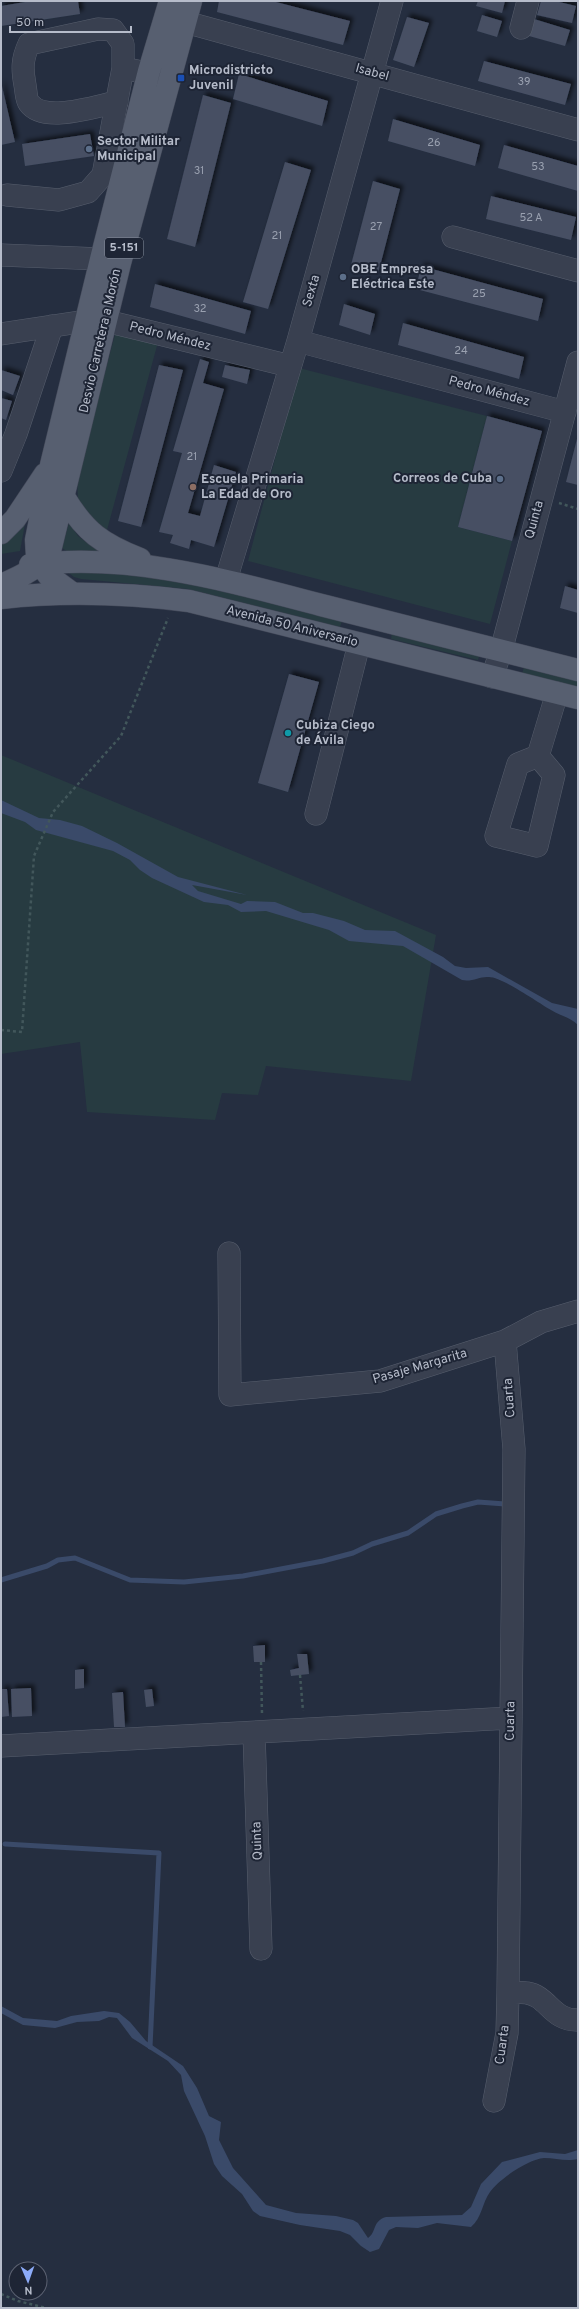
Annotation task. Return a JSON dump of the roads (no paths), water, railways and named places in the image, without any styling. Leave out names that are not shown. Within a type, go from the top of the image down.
[{"type":"main road","name":"Desvio Carretera a Morón","points":[[40,564],[37,556],[36,540],[51,465],[96,321],[111,261],[149,71],[174,13],[191,1]]},
{"type":"main road","name":"Desvio Carretera a Morón","points":[[111,261],[170,76],[174,13]]},
{"type":"main road","name":"Desvio Carretera a Morón","points":[[1,585],[16,579],[40,564],[51,547],[64,497],[96,321]]},
{"type":"main road","name":"5-151","points":[[1,533],[15,519],[51,465]]},
{"type":"main road","points":[[64,497],[76,517],[102,542],[159,567]]},
{"type":"main road","points":[[1,569],[40,564],[105,562],[159,567],[226,580],[578,670]]},
{"type":"main road","points":[[40,564],[54,580],[72,593]]},
{"type":"main road","name":"Avenida 50 Aniversario","points":[[1,598],[72,593],[139,594],[175,599],[578,698]]},
{"type":"main road","points":[[359,644],[366,616]]},
{"type":"street","name":"Sexta","points":[[226,580],[298,340],[392,1]]},
{"type":"street","points":[[521,28],[528,1]]},
{"type":"street","name":"Isabel","points":[[174,13],[372,73],[578,130]]},
{"type":"street","points":[[8,195],[59,200],[88,192],[104,175],[117,102],[123,68],[123,44],[113,30],[98,29],[29,44],[23,56],[22,70],[28,102],[37,110],[54,114],[117,102]]},
{"type":"street","points":[[123,68],[149,71],[170,76]]},
{"type":"street","points":[[453,237],[578,271]]},
{"type":"street","points":[[1,255],[111,261]]},
{"type":"street","name":"Pedro Méndez","points":[[1,334],[96,321],[290,366]]},
{"type":"street","points":[[1,471],[16,434],[52,326]]},
{"type":"street","name":"Pedro Méndez","points":[[298,340],[565,412]]},
{"type":"street","name":"Quinta","points":[[492,677],[501,651],[578,362]]},
{"type":"street","points":[[316,814],[359,644]]},
{"type":"street","points":[[538,756],[557,693]]},
{"type":"street","name":"Pasaje Margarita","points":[[229,1253],[230,1395],[380,1381],[506,1341],[541,1322],[578,1311]]},
{"type":"street","name":"Cuarta","points":[[494,2100],[507,2033],[508,1994],[514,1449],[506,1341]]},
{"type":"street","points":[[1,1746],[172,1735],[258,1733],[511,1718]]},
{"type":"street","name":"Quinta","points":[[258,1733],[261,1949]]},
{"type":"street","points":[[508,1994],[528,1993],[541,2000],[557,2016],[578,2020]]},
{"type":"water","points":[[1,800],[39,818],[60,820],[82,826],[117,843],[178,877],[247,895],[192,885],[198,891],[241,904],[247,901],[275,902],[303,913],[313,913],[344,921],[365,930],[395,931],[443,957],[455,966],[466,968],[488,967],[552,1003],[578,1009],[578,1025],[572,1020],[551,1010],[502,981],[489,977],[462,980],[403,946],[349,941],[329,930],[266,911],[241,912],[228,905],[204,902],[152,878],[140,870],[130,860],[113,851],[36,830],[25,822],[1,813]]},
{"type":"water","points":[[1,2006],[23,2018],[57,2021],[71,2016],[104,2011],[119,2013],[130,2022],[146,2041],[183,2066],[197,2088],[209,2116],[221,2122],[219,2140],[233,2168],[266,2205],[296,2213],[336,2216],[353,2220],[358,2223],[368,2238],[373,2233],[379,2221],[386,2217],[462,2215],[471,2207],[481,2184],[502,2162],[540,2152],[565,2154],[578,2150],[578,2159],[538,2159],[515,2170],[500,2181],[490,2192],[480,2215],[471,2227],[437,2223],[418,2228],[396,2227],[389,2230],[379,2249],[370,2252],[361,2246],[350,2235],[340,2231],[300,2225],[260,2216],[253,2211],[242,2194],[222,2176],[214,2164],[205,2136],[184,2091],[181,2075],[168,2061],[132,2038],[117,2018],[109,2017],[99,2021],[77,2022],[55,2028],[23,2025],[1,2013]]},
{"type":"waterway","points":[[1,1580],[47,1566],[58,1560],[75,1558],[130,1580],[184,1582],[243,1576],[323,1561],[353,1553],[372,1544],[408,1533],[436,1514],[462,1506],[478,1502],[505,1504]]},
{"type":"waterway","points":[[5,1844],[159,1853],[150,2047]]},
{"type":"place","name":"Microdistricto Juvenil","points":[[181,78]]},
{"type":"place","name":"Sector Militar Municipal","points":[[89,149]]},
{"type":"place","name":"OBE Empresa Eléctrica Este","points":[[343,277]]},
{"type":"place","name":"Correos de Cuba","points":[[500,479]]},
{"type":"place","name":"Escuela Primaria La Edad de Oro","points":[[193,487]]},
{"type":"place","name":"Cubiza Ciego de Ávila","points":[[288,733]]}]
